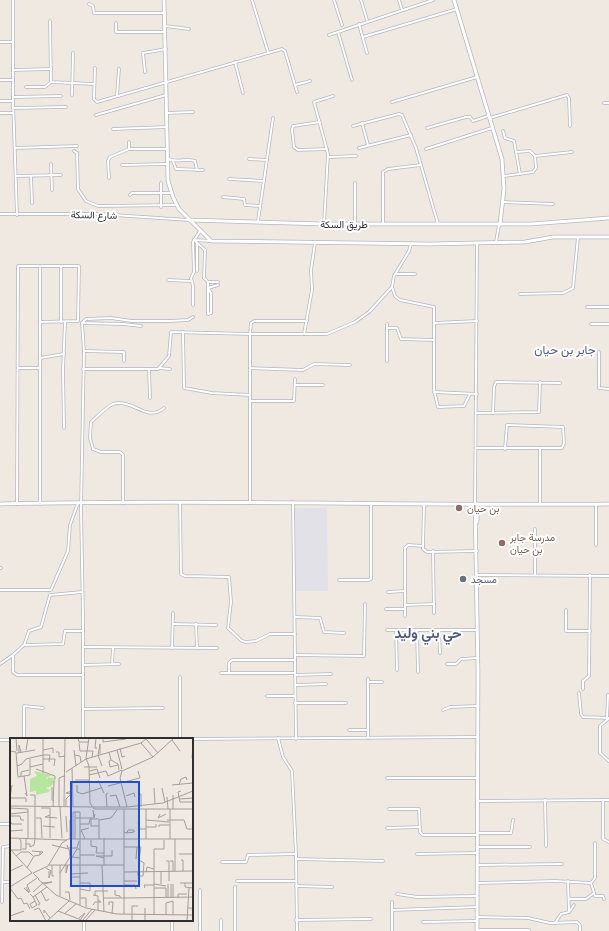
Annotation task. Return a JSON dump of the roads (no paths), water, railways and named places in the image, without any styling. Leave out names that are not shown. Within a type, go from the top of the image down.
[{"type":"main road","points":[[164,0],[167,164],[171,193],[177,205],[189,220],[211,241],[411,244],[525,242],[553,237],[609,237]]},
{"type":"main road","points":[[454,0],[502,159],[504,176],[500,224]]},
{"type":"main road","name":"طريق السكة","points":[[189,220],[324,224],[500,224],[563,223],[609,218]]},
{"type":"main road","points":[[0,504],[180,502],[609,504]]},
{"type":"main road","points":[[477,503],[477,930]]},
{"type":"main road","points":[[469,504],[477,512]]},
{"type":"main road","points":[[477,512],[483,504]]},
{"type":"street","points":[[13,0],[13,113],[17,215]]},
{"type":"street","points":[[252,0],[268,52]]},
{"type":"street","points":[[334,0],[342,25]]},
{"type":"street","points":[[361,0],[368,20]]},
{"type":"street","points":[[399,0],[402,10]]},
{"type":"street","points":[[329,35],[368,20],[433,0]]},
{"type":"street","points":[[89,4],[93,6],[94,13],[165,13]]},
{"type":"street","points":[[363,37],[457,9]]},
{"type":"street","points":[[50,21],[51,82]]},
{"type":"street","points":[[116,23],[116,32],[165,32]]},
{"type":"street","points":[[359,24],[367,53]]},
{"type":"street","points":[[165,26],[189,29]]},
{"type":"street","points":[[338,32],[352,80]]},
{"type":"street","points":[[0,42],[12,42]]},
{"type":"street","points":[[145,72],[144,53],[166,49]]},
{"type":"street","points":[[95,68],[95,102],[268,52],[284,49],[297,92]]},
{"type":"street","points":[[72,95],[73,53]]},
{"type":"street","points":[[235,62],[243,93]]},
{"type":"street","points":[[13,70],[51,69]]},
{"type":"street","points":[[117,95],[119,69]]},
{"type":"street","points":[[392,102],[477,77]]},
{"type":"street","points":[[0,80],[13,80]]},
{"type":"street","points":[[295,85],[310,81]]},
{"type":"street","points":[[26,87],[45,87],[51,82],[94,84]]},
{"type":"street","points":[[96,115],[166,95]]},
{"type":"street","points":[[427,128],[466,117],[475,121],[567,95],[569,98],[570,126]]},
{"type":"street","points":[[13,97],[61,96]]},
{"type":"street","points":[[324,224],[328,158],[314,101],[332,96]]},
{"type":"street","points":[[0,101],[13,101]]},
{"type":"street","points":[[604,103],[609,103]]},
{"type":"street","points":[[13,108],[66,108]]},
{"type":"street","points":[[167,113],[193,112]]},
{"type":"street","points":[[0,113],[13,113]]},
{"type":"street","points":[[353,126],[400,114],[411,135],[438,224]]},
{"type":"street","points":[[258,221],[273,118]]},
{"type":"street","points":[[320,122],[293,126],[294,147],[298,150],[327,149]]},
{"type":"street","points":[[362,123],[368,145]]},
{"type":"street","points":[[113,129],[167,127]]},
{"type":"street","points":[[426,149],[493,128]]},
{"type":"street","points":[[503,131],[504,138],[514,141],[520,174]]},
{"type":"street","points":[[359,148],[411,135]]},
{"type":"street","points":[[129,142],[129,150]]},
{"type":"street","points":[[15,148],[77,146]]},
{"type":"street","points":[[109,178],[108,159],[129,150],[167,149]]},
{"type":"street","points":[[74,150],[76,153],[78,190],[86,201],[98,206],[161,207],[177,205]]},
{"type":"street","points":[[504,176],[535,171],[535,156],[530,151],[516,152]]},
{"type":"street","points":[[535,156],[572,152]]},
{"type":"street","points":[[328,158],[356,156]]},
{"type":"street","points":[[167,158],[173,161],[195,161],[197,170]]},
{"type":"street","points":[[249,159],[267,160]]},
{"type":"street","points":[[173,161],[176,169],[204,170]]},
{"type":"street","points":[[51,164],[52,190]]},
{"type":"street","points":[[122,165],[167,164]]},
{"type":"street","points":[[383,223],[383,172],[396,168],[421,165]]},
{"type":"street","points":[[16,176],[61,175]]},
{"type":"street","points":[[30,176],[32,203]]},
{"type":"street","points":[[229,179],[264,181]]},
{"type":"street","points":[[161,183],[161,207]]},
{"type":"street","points":[[355,183],[355,224]]},
{"type":"street","points":[[130,195],[132,193],[171,193]]},
{"type":"street","points":[[222,197],[244,199],[245,205],[260,206]]},
{"type":"street","points":[[503,202],[553,204]]},
{"type":"street","name":"شارع السكة","points":[[0,214],[100,214],[189,220]]},
{"type":"street","points":[[496,242],[500,224]]},
{"type":"street","points":[[194,305],[193,286],[191,280],[194,272],[194,240],[200,231]]},
{"type":"street","points":[[520,294],[563,293],[573,288],[578,238]]},
{"type":"street","points":[[194,240],[211,241]]},
{"type":"street","points":[[194,240],[196,244],[197,271]]},
{"type":"street","points":[[304,334],[312,290],[311,270],[315,243]]},
{"type":"street","points":[[477,243],[477,503]]},
{"type":"street","points":[[196,244],[205,250],[204,278],[208,282],[218,284],[208,288]]},
{"type":"street","points":[[411,244],[409,251],[395,274],[392,287],[394,296],[400,300],[434,307],[434,392],[440,408],[464,406],[470,394]]},
{"type":"street","points":[[17,504],[18,266],[78,265],[80,267],[79,320],[65,322],[40,322]]},
{"type":"street","points":[[40,266],[40,504]]},
{"type":"street","points":[[61,266],[61,322]]},
{"type":"street","points":[[395,274],[415,274]]},
{"type":"street","points":[[168,280],[191,280]]},
{"type":"street","points":[[208,282],[207,306],[208,314],[212,313],[211,293],[208,288]]},
{"type":"street","points":[[159,368],[169,356],[171,332],[327,334],[355,322],[369,312],[392,287]]},
{"type":"street","points":[[207,306],[212,307]]},
{"type":"street","points":[[587,307],[609,307]]},
{"type":"street","points":[[82,323],[86,319],[188,320],[193,317]]},
{"type":"street","points":[[107,323],[108,319]]},
{"type":"street","points":[[250,503],[251,323],[254,321],[307,321]]},
{"type":"street","points":[[434,323],[477,321]]},
{"type":"street","points":[[64,428],[65,322]]},
{"type":"street","points":[[82,323],[128,324],[141,326]]},
{"type":"street","points":[[82,323],[84,351],[80,503],[83,631],[83,738]]},
{"type":"street","points":[[387,324],[387,361]]},
{"type":"street","points":[[591,324],[609,324]]},
{"type":"street","points":[[387,328],[397,328],[401,339],[434,340]]},
{"type":"street","points":[[183,332],[184,388],[212,393],[250,395]]},
{"type":"street","points":[[84,351],[124,352],[124,361]]},
{"type":"street","points":[[599,352],[599,388],[609,389]]},
{"type":"street","points":[[40,358],[64,354]]},
{"type":"street","points":[[250,368],[303,370],[314,364],[350,365]]},
{"type":"street","points":[[18,368],[40,368]]},
{"type":"street","points":[[83,369],[170,368]]},
{"type":"street","points":[[149,369],[150,398]]},
{"type":"street","points":[[250,401],[294,401],[294,379]]},
{"type":"street","points":[[493,413],[494,387],[496,382],[560,383]]},
{"type":"street","points":[[477,413],[539,412],[540,382]]},
{"type":"street","points":[[295,385],[323,385]]},
{"type":"street","points":[[434,392],[477,394]]},
{"type":"street","points":[[123,503],[123,455],[120,452],[101,452],[93,449],[90,438],[91,422],[113,404],[128,405],[145,413],[160,412],[164,408]]},
{"type":"street","points":[[476,448],[505,449],[563,447],[562,426],[507,425],[505,449]]},
{"type":"street","points":[[540,448],[540,504]]},
{"type":"street","points":[[180,502],[181,574],[185,576],[229,577],[231,602],[228,628],[242,641],[246,642],[256,641],[270,634],[295,634]]},
{"type":"street","points":[[293,502],[296,739]]},
{"type":"street","points":[[0,590],[51,590],[68,550],[70,525],[80,503]]},
{"type":"street","points":[[339,580],[371,579],[371,504]]},
{"type":"street","points":[[424,504],[423,549],[427,552],[477,551]]},
{"type":"street","points":[[596,504],[596,545]]},
{"type":"street","points":[[535,529],[535,575]]},
{"type":"street","points":[[405,616],[405,548],[408,545],[423,546]]},
{"type":"street","points":[[433,552],[434,613]]},
{"type":"street","points":[[477,575],[609,576]]},
{"type":"street","points":[[583,689],[583,680],[589,676],[590,575]]},
{"type":"street","points":[[0,664],[24,645],[30,630],[41,627],[50,595],[82,592]]},
{"type":"street","points":[[388,592],[405,592]]},
{"type":"street","points":[[295,656],[364,656],[365,604]]},
{"type":"street","points":[[405,605],[434,604]]},
{"type":"street","points":[[386,609],[405,609]]},
{"type":"street","points":[[566,610],[566,630],[590,631]]},
{"type":"street","points":[[172,648],[173,613]]},
{"type":"street","points":[[295,617],[320,618],[322,619],[324,632],[344,633]]},
{"type":"street","points":[[173,624],[216,625]]},
{"type":"street","points":[[196,624],[197,648]]},
{"type":"street","points":[[387,630],[477,630]]},
{"type":"street","points":[[396,630],[397,670]]},
{"type":"street","points":[[24,645],[62,644],[65,631],[83,631]]},
{"type":"street","points":[[417,631],[418,672]]},
{"type":"street","points":[[439,631],[440,653]]},
{"type":"street","points":[[83,647],[217,648]]},
{"type":"street","points":[[112,648],[112,664]]},
{"type":"street","points":[[13,655],[13,672],[15,674],[83,675]]},
{"type":"street","points":[[447,664],[456,664],[461,659],[477,658]]},
{"type":"street","points":[[229,674],[229,662],[232,660],[295,660]]},
{"type":"street","points":[[83,665],[119,664]]},
{"type":"street","points":[[221,673],[331,674]]},
{"type":"street","points":[[180,677],[180,738]]},
{"type":"street","points":[[368,738],[368,681],[382,682]]},
{"type":"street","points":[[295,685],[326,684]]},
{"type":"street","points":[[579,693],[581,716],[584,718],[608,718]]},
{"type":"street","points":[[608,694],[608,718],[600,726],[600,753],[609,761]]},
{"type":"street","points":[[267,696],[295,696]]},
{"type":"street","points":[[295,704],[346,703]]},
{"type":"street","points":[[24,738],[24,706],[43,708]]},
{"type":"street","points":[[443,710],[450,707],[477,706]]},
{"type":"street","points":[[83,709],[163,708]]},
{"type":"street","points":[[350,730],[368,730]]},
{"type":"street","points":[[193,739],[477,737]]},
{"type":"street","points":[[278,738],[282,757],[292,771],[296,854],[296,931]]},
{"type":"street","points":[[387,778],[478,778]]},
{"type":"street","points":[[545,800],[546,846]]},
{"type":"street","points":[[603,800],[603,839],[609,842]]},
{"type":"street","points":[[477,802],[609,800]]},
{"type":"street","points":[[389,809],[419,809],[421,834],[426,835],[511,833],[513,820]]},
{"type":"street","points":[[387,828],[420,827]]},
{"type":"street","points":[[591,883],[595,878],[595,843]]},
{"type":"street","points":[[2,902],[3,847],[10,846]]},
{"type":"street","points":[[477,847],[530,847]]},
{"type":"street","points":[[417,854],[477,853]]},
{"type":"street","points":[[222,862],[246,862],[248,854],[296,854]]},
{"type":"street","points":[[296,859],[383,861]]},
{"type":"street","points":[[477,865],[562,864]]},
{"type":"street","points":[[237,881],[296,881]]},
{"type":"street","points":[[477,883],[568,881],[591,883]]},
{"type":"street","points":[[568,881],[569,912]]},
{"type":"street","points":[[3,882],[10,882]]},
{"type":"street","points":[[591,883],[595,896],[603,896],[604,899]]},
{"type":"street","points":[[296,886],[332,887]]},
{"type":"street","points":[[235,887],[235,931]]},
{"type":"street","points":[[200,890],[200,931]]},
{"type":"street","points":[[569,899],[586,899],[594,893]]},
{"type":"street","points":[[398,894],[417,897],[477,896]]},
{"type":"street","points":[[392,902],[392,931]]},
{"type":"street","points":[[555,923],[561,914],[569,912],[574,905]]},
{"type":"street","points":[[392,910],[477,907]]},
{"type":"street","points":[[423,922],[528,918],[544,923],[578,922],[580,925],[580,931]]},
{"type":"street","points":[[296,920],[371,919]]},
{"type":"street","points":[[221,920],[221,931]]},
{"type":"street","points":[[477,930],[529,930]]},
{"type":"place","name":"بن حيان","points":[[459,508]]},
{"type":"place","name":"مدرسة جابر بن حيان","points":[[502,543]]},
{"type":"place","name":"مسجد","points":[[463,579]]},
{"type":"district","name":"جابر بن حيان","points":[[565,350]]},
{"type":"district","name":"حي بني وليد","points":[[428,633]]}]
